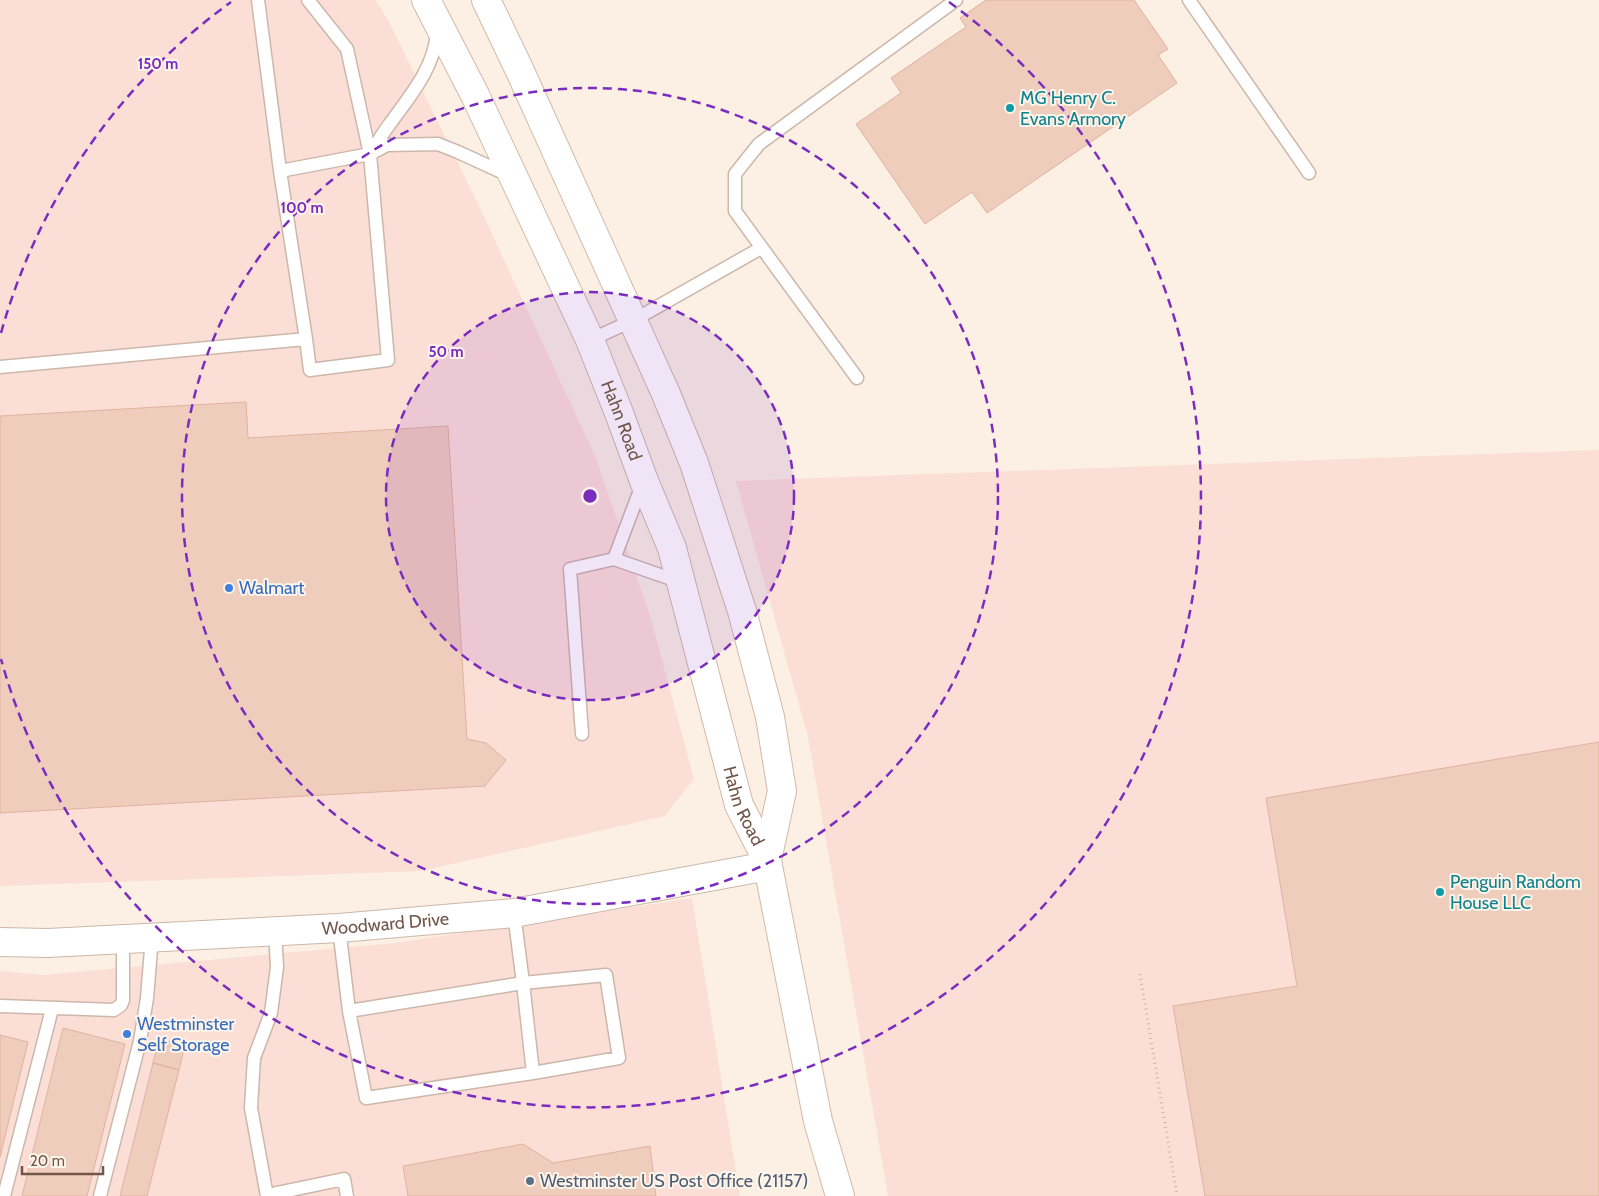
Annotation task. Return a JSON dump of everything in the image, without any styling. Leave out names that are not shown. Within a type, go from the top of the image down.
[{"type":"main road","name":"Hahn Road","points":[[486,0],[634,320],[694,463],[742,611],[770,717],[782,791],[768,863]]},
{"type":"main road","name":"Hahn Road","points":[[432,12],[475,95],[590,340],[672,548],[739,805],[768,863],[818,1121],[840,1196]]},
{"type":"main road","name":"Woodward Drive","points":[[0,942],[48,943],[339,928],[514,913],[768,863]]},
{"type":"lane","points":[[258,0],[280,171],[310,370],[388,360],[370,154],[347,49],[308,0]]},
{"type":"lane","points":[[856,378],[735,211],[735,174],[759,144],[956,0]]},
{"type":"lane","points":[[1189,0],[1309,173]]},
{"type":"lane","points":[[370,154],[428,67],[436,47],[432,12]]},
{"type":"lane","points":[[280,171],[370,154],[387,145],[438,144],[513,178]]},
{"type":"lane","points":[[590,340],[634,320],[761,248]]},
{"type":"lane","points":[[0,367],[306,339]]},
{"type":"lane","points":[[614,559],[644,481]]},
{"type":"lane","points":[[582,734],[570,569],[614,559],[681,582]]},
{"type":"lane","points":[[514,913],[533,1073]]},
{"type":"lane","points":[[339,928],[349,1011],[366,1098],[620,1058],[606,975],[523,983],[349,1011]]},
{"type":"lane","points":[[275,930],[277,967],[271,1014],[254,1058],[251,1108],[267,1195],[344,1180],[347,1196]]},
{"type":"lane","points":[[100,1196],[140,1041],[147,998],[152,937]]},
{"type":"lane","points":[[0,1006],[106,1011],[118,1008],[123,1000],[123,939]]},
{"type":"lane","points":[[4,1196],[52,1009]]},
{"type":"path","points":[[1140,974],[1177,1196]]},
{"type":"shaded area","points":[[0,0],[376,0],[389,22],[479,206],[596,458],[651,619],[694,779],[665,816],[422,871],[0,886]]},
{"type":"shaded area","points":[[1599,450],[1599,1196],[888,1196],[808,737],[736,481]]},
{"type":"shaded area","points":[[692,898],[740,1196],[0,1196],[0,971],[43,975],[395,943]]},
{"type":"building","name":"MG Henry C. Evans Armory","points":[[986,0],[1134,0],[1168,49],[1158,55],[1177,83],[987,213],[972,192],[925,224],[856,124],[901,93],[891,78],[966,27],[960,18]]},
{"type":"building","name":"Walmart","points":[[246,402],[248,438],[448,426],[467,739],[486,743],[506,760],[485,786],[0,813],[0,416]]},
{"type":"building","name":"Penguin Random House LLC","points":[[1599,742],[1599,1196],[1205,1196],[1173,1006],[1297,986],[1266,798]]},
{"type":"building","points":[[63,1028],[125,1044],[87,1196],[22,1196]]},
{"type":"building","points":[[0,1035],[28,1042],[0,1157]]},
{"type":"building","points":[[159,1039],[185,1045],[179,1070],[153,1063]]},
{"type":"building","points":[[153,1063],[179,1070],[147,1196],[120,1196]]},
{"type":"building","name":"Westminster US Post Office (21157)","points":[[523,1144],[553,1163],[650,1146],[656,1196],[408,1196],[403,1166]]},
{"type":"place","name":"MG Henry C. Evans Armory","points":[[1010,108]]},
{"type":"place","name":"Walmart","points":[[229,588]]},
{"type":"place","name":"Penguin Random House LLC","points":[[1440,892]]},
{"type":"place","name":"Westminster Self Storage","points":[[127,1034]]},
{"type":"place","name":"Westminster US Post Office (21157)","points":[[530,1181]]}]
